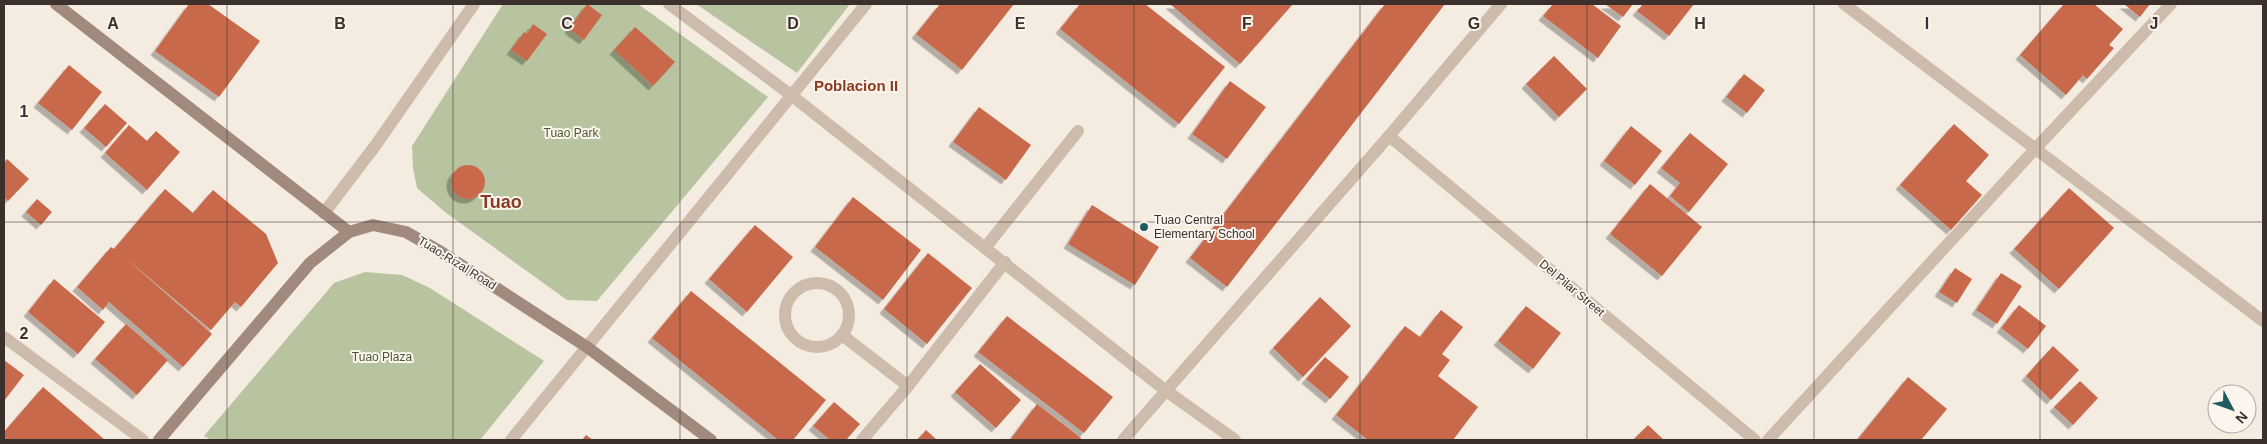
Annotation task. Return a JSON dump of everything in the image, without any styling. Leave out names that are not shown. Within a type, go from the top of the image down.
[{"type":"main road","points":[[56,4],[324,214],[350,232]]},
{"type":"main road","name":"Tuao-Rizal Road","points":[[159,440],[310,264],[350,232],[372,225],[406,232],[441,252],[587,347],[711,440]]},
{"type":"street","points":[[324,214],[474,4]]},
{"type":"street","points":[[668,4],[791,95],[985,248],[1006,262],[1165,390],[1235,440]]},
{"type":"street","points":[[511,440],[866,4]]},
{"type":"street","points":[[1123,440],[1389,136],[1501,4]]},
{"type":"street","points":[[1844,4],[2263,321]]},
{"type":"street","points":[[1768,440],[2171,4]]},
{"type":"street","points":[[985,248],[1078,131]]},
{"type":"street","name":"Del Pilar Street","points":[[1389,136],[1755,440]]},
{"type":"street","points":[[862,440],[908,386],[1006,262]]},
{"type":"street","points":[[810,283],[824,283],[834,287],[842,294],[848,309],[847,325],[842,335],[829,345],[819,347],[800,343],[790,332],[784,316],[785,306],[790,295],[799,287],[810,283]]},
{"type":"street","points":[[842,335],[908,386]]},
{"type":"street","points":[[4,337],[143,440]]},
{"type":"green space","name":"Tuao Park","points":[[503,4],[638,4],[768,97],[597,301],[567,300],[445,212],[417,188],[413,168],[412,146]]},
{"type":"green space","points":[[696,4],[850,4],[797,73]]},
{"type":"green space","name":"Tuao Plaza","points":[[365,272],[402,275],[430,288],[544,361],[480,440],[211,440],[204,436],[334,283]]},
{"type":"building","points":[[189,4],[208,4],[260,41],[219,97],[155,51]]},
{"type":"building","points":[[587,4],[602,15],[584,40],[569,29]]},
{"type":"building","points":[[940,4],[1014,4],[962,70],[916,34]]},
{"type":"building","points":[[1080,4],[1145,4],[1225,67],[1179,124],[1060,29]]},
{"type":"building","points":[[1170,4],[1293,4],[1240,64]]},
{"type":"building","points":[[1385,4],[1445,4],[1227,287],[1190,258]]},
{"type":"building","points":[[1553,4],[1592,4],[1621,26],[1598,58],[1543,16]]},
{"type":"building","points":[[1605,4],[1633,4],[1623,17]]},
{"type":"building","points":[[1643,4],[1694,4],[1669,36],[1637,11]]},
{"type":"building","points":[[2064,4],[2094,4],[2123,29],[2109,45],[2114,48],[2087,79],[2083,75],[2066,95],[2020,55]]},
{"type":"building","points":[[2124,4],[2150,4],[2140,17]]},
{"type":"building","points":[[533,24],[547,34],[527,61],[511,50],[524,32],[527,34]]},
{"type":"building","points":[[635,27],[675,62],[653,86],[614,50]]},
{"type":"building","points":[[1554,56],[1587,89],[1559,117],[1526,84]]},
{"type":"building","points":[[69,65],[102,92],[72,130],[38,103]]},
{"type":"building","points":[[1744,74],[1765,90],[1747,113],[1726,97]]},
{"type":"building","points":[[1230,81],[1266,107],[1227,159],[1192,134]]},
{"type":"building","points":[[105,104],[127,123],[106,147],[84,128]]},
{"type":"building","points":[[979,107],[1031,145],[1006,180],[953,142]]},
{"type":"building","points":[[1954,124],[1989,155],[1966,181],[1982,195],[1951,230],[1900,185]]},
{"type":"building","points":[[129,125],[147,141],[156,131],[180,152],[147,190],[105,153]]},
{"type":"building","points":[[1631,126],[1662,151],[1635,185],[1604,161]]},
{"type":"building","points":[[1690,133],[1728,164],[1689,212],[1670,196],[1680,183],[1661,168]]},
{"type":"building","points":[[7,159],[29,179],[8,201],[4,197],[4,163]]},
{"type":"building","points":[[468,165],[480,170],[485,182],[480,194],[468,199],[456,194],[451,182],[456,170]]},
{"type":"building","points":[[1650,184],[1702,227],[1662,276],[1610,234]]},
{"type":"building","points":[[2069,188],[2114,228],[2059,289],[2014,249]]},
{"type":"building","points":[[165,189],[193,213],[213,190],[266,234],[278,263],[241,307],[235,302],[211,330],[122,255],[212,334],[183,367],[109,302],[103,310],[77,287],[111,247],[114,249]]},
{"type":"building","points":[[853,197],[921,250],[883,300],[815,247]]},
{"type":"building","points":[[37,199],[52,212],[41,225],[26,212]]},
{"type":"building","points":[[1092,205],[1159,247],[1135,285],[1068,244]]},
{"type":"building","points":[[755,225],[793,257],[747,312],[709,279]]},
{"type":"building","points":[[928,253],[972,288],[927,344],[884,309]]},
{"type":"building","points":[[1955,268],[1972,279],[1957,303],[1939,292]]},
{"type":"building","points":[[2001,273],[2022,286],[1997,324],[1976,310]]},
{"type":"building","points":[[54,279],[105,322],[78,354],[28,312]]},
{"type":"building","points":[[691,291],[826,400],[793,440],[778,440],[652,338]]},
{"type":"building","points":[[1320,297],[1351,326],[1303,377],[1273,348]]},
{"type":"building","points":[[2019,305],[2046,326],[2028,349],[2001,328]]},
{"type":"building","points":[[1526,306],[1561,333],[1533,369],[1498,341]]},
{"type":"building","points":[[1441,310],[1463,327],[1442,354],[1450,360],[1438,376],[1478,407],[1453,440],[1368,440],[1336,415],[1405,326],[1420,337]]},
{"type":"building","points":[[1007,316],[1113,397],[1084,433],[978,352]]},
{"type":"building","points":[[126,324],[168,360],[137,395],[95,359]]},
{"type":"building","points":[[2053,346],[2079,370],[2051,400],[2026,376]]},
{"type":"building","points":[[1325,357],[1349,377],[1330,399],[1306,379]]},
{"type":"building","points":[[4,360],[24,375],[4,401]]},
{"type":"building","points":[[980,364],[1021,400],[996,428],[955,392]]},
{"type":"building","points":[[1908,377],[1947,409],[1921,440],[1857,440]]},
{"type":"building","points":[[2080,381],[2098,398],[2073,425],[2054,407]]},
{"type":"building","points":[[43,387],[105,440],[4,440],[4,432]]},
{"type":"building","points":[[834,402],[860,424],[846,440],[830,440],[813,426]]},
{"type":"building","points":[[1037,404],[1081,438],[1080,440],[1010,440]]},
{"type":"building","points":[[1648,425],[1664,440],[1633,440]]},
{"type":"building","points":[[926,430],[937,440],[917,440]]},
{"type":"building","points":[[586,435],[593,440],[582,440]]},
{"type":"place","name":"Tuao Central Elementary School","points":[[1144,227]]},
{"type":"district","name":"Poblacion II","points":[[856,86]]},
{"type":"district","name":"Tuao","points":[[501,202]]}]
